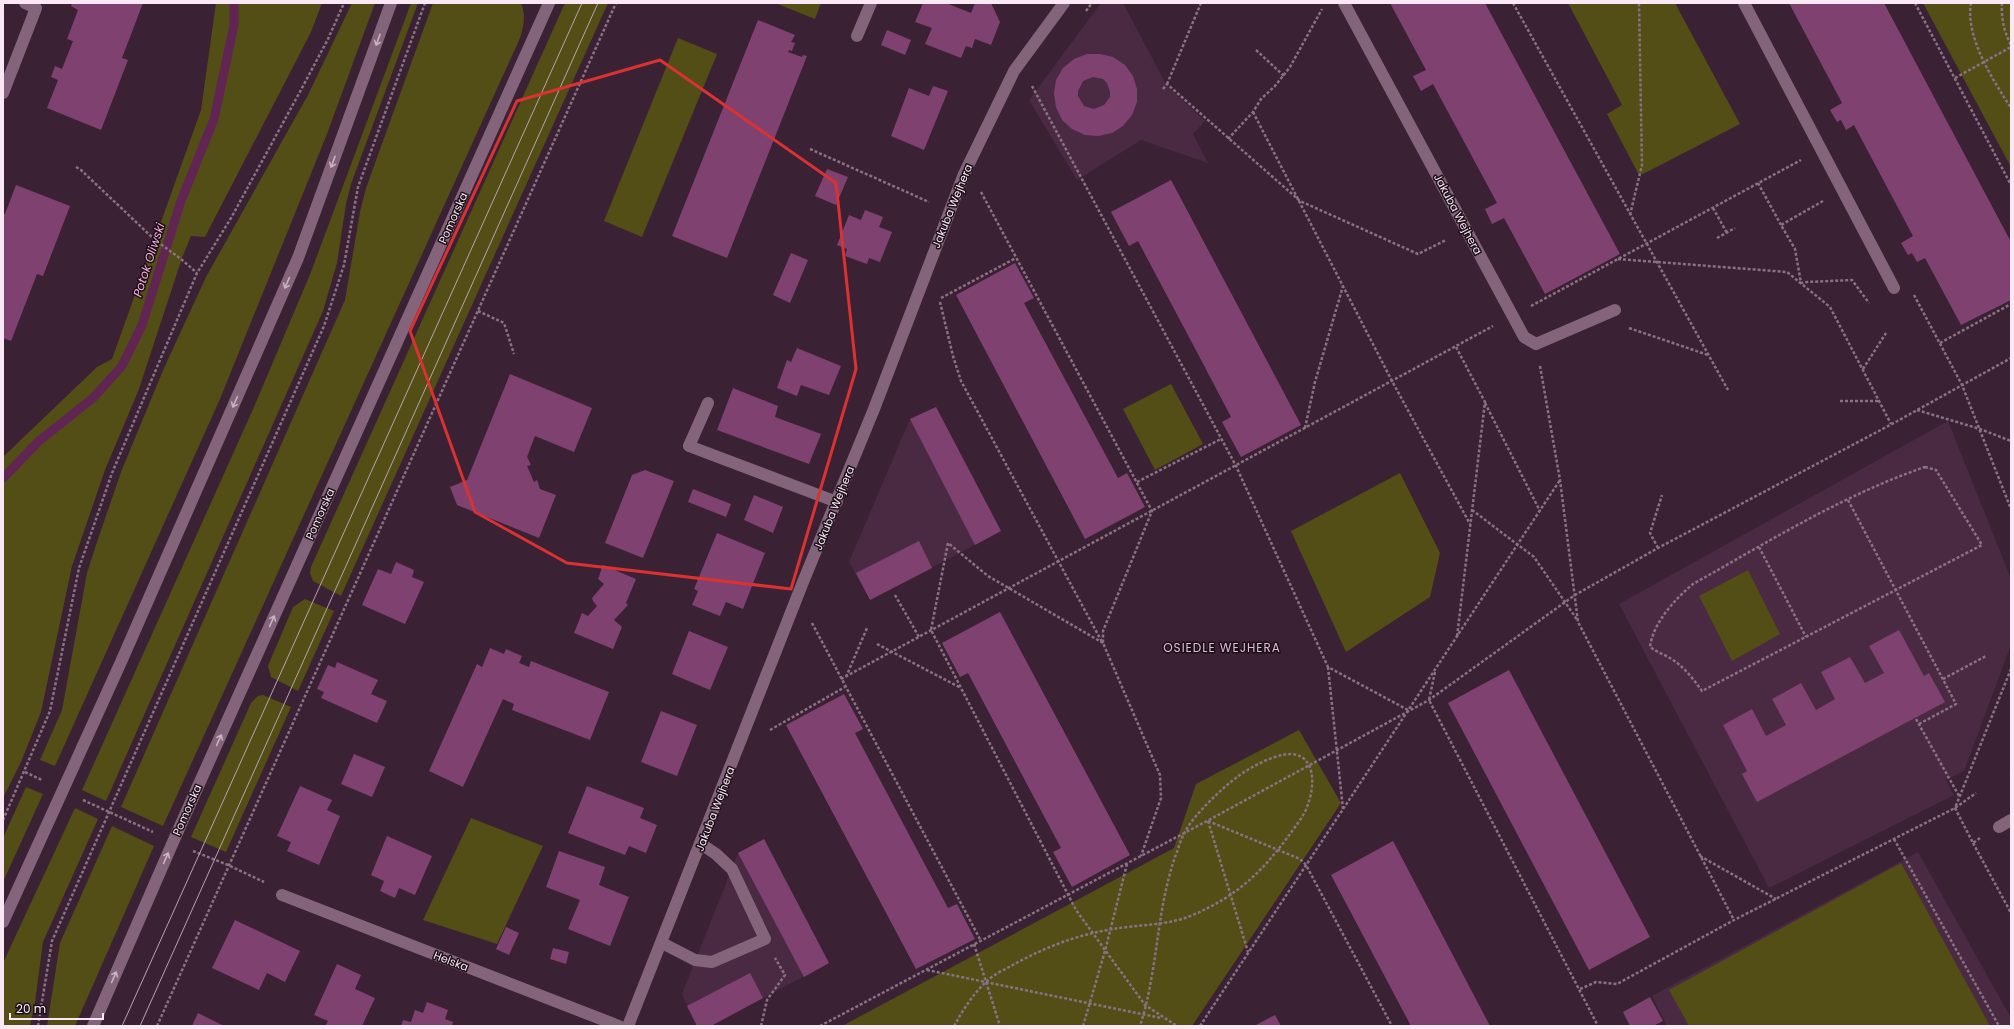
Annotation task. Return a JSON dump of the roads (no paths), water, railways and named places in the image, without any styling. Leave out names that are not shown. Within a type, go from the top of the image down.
[{"type":"street","points":[[3,93],[36,8],[25,3]]},
{"type":"street","points":[[3,922],[124,655],[298,258],[392,3]]},
{"type":"street","points":[[857,36],[871,3]]},
{"type":"street","name":"Jakuba Wejhera","points":[[628,1026],[837,502],[964,174],[1014,71],[1064,3]]},
{"type":"street","name":"Jakuba Wejhera","points":[[1344,3],[1524,338],[1536,344],[1615,310]]},
{"type":"street","points":[[1744,3],[1894,288]]},
{"type":"street","name":"Pomorska","points":[[93,1026],[173,842],[546,5]]},
{"type":"street","points":[[708,403],[689,446],[837,502]]},
{"type":"street","points":[[1998,827],[2011,820]]},
{"type":"street","points":[[662,943],[695,960],[712,962],[765,939],[732,868],[716,854],[701,844]]},
{"type":"street","name":"Helska","points":[[282,895],[619,1026]]},
{"type":"waterway","name":"Potok Oliwski","points":[[3,478],[39,441],[93,398],[122,366],[142,325],[181,201],[214,119],[234,25],[234,3]]},
{"type":"tram line","points":[[122,1026],[582,3]]},
{"type":"tram line","points":[[140,1026],[598,3]]},
{"type":"district","name":"OSIEDLE WEJHERA","points":[[1222,648]]}]
